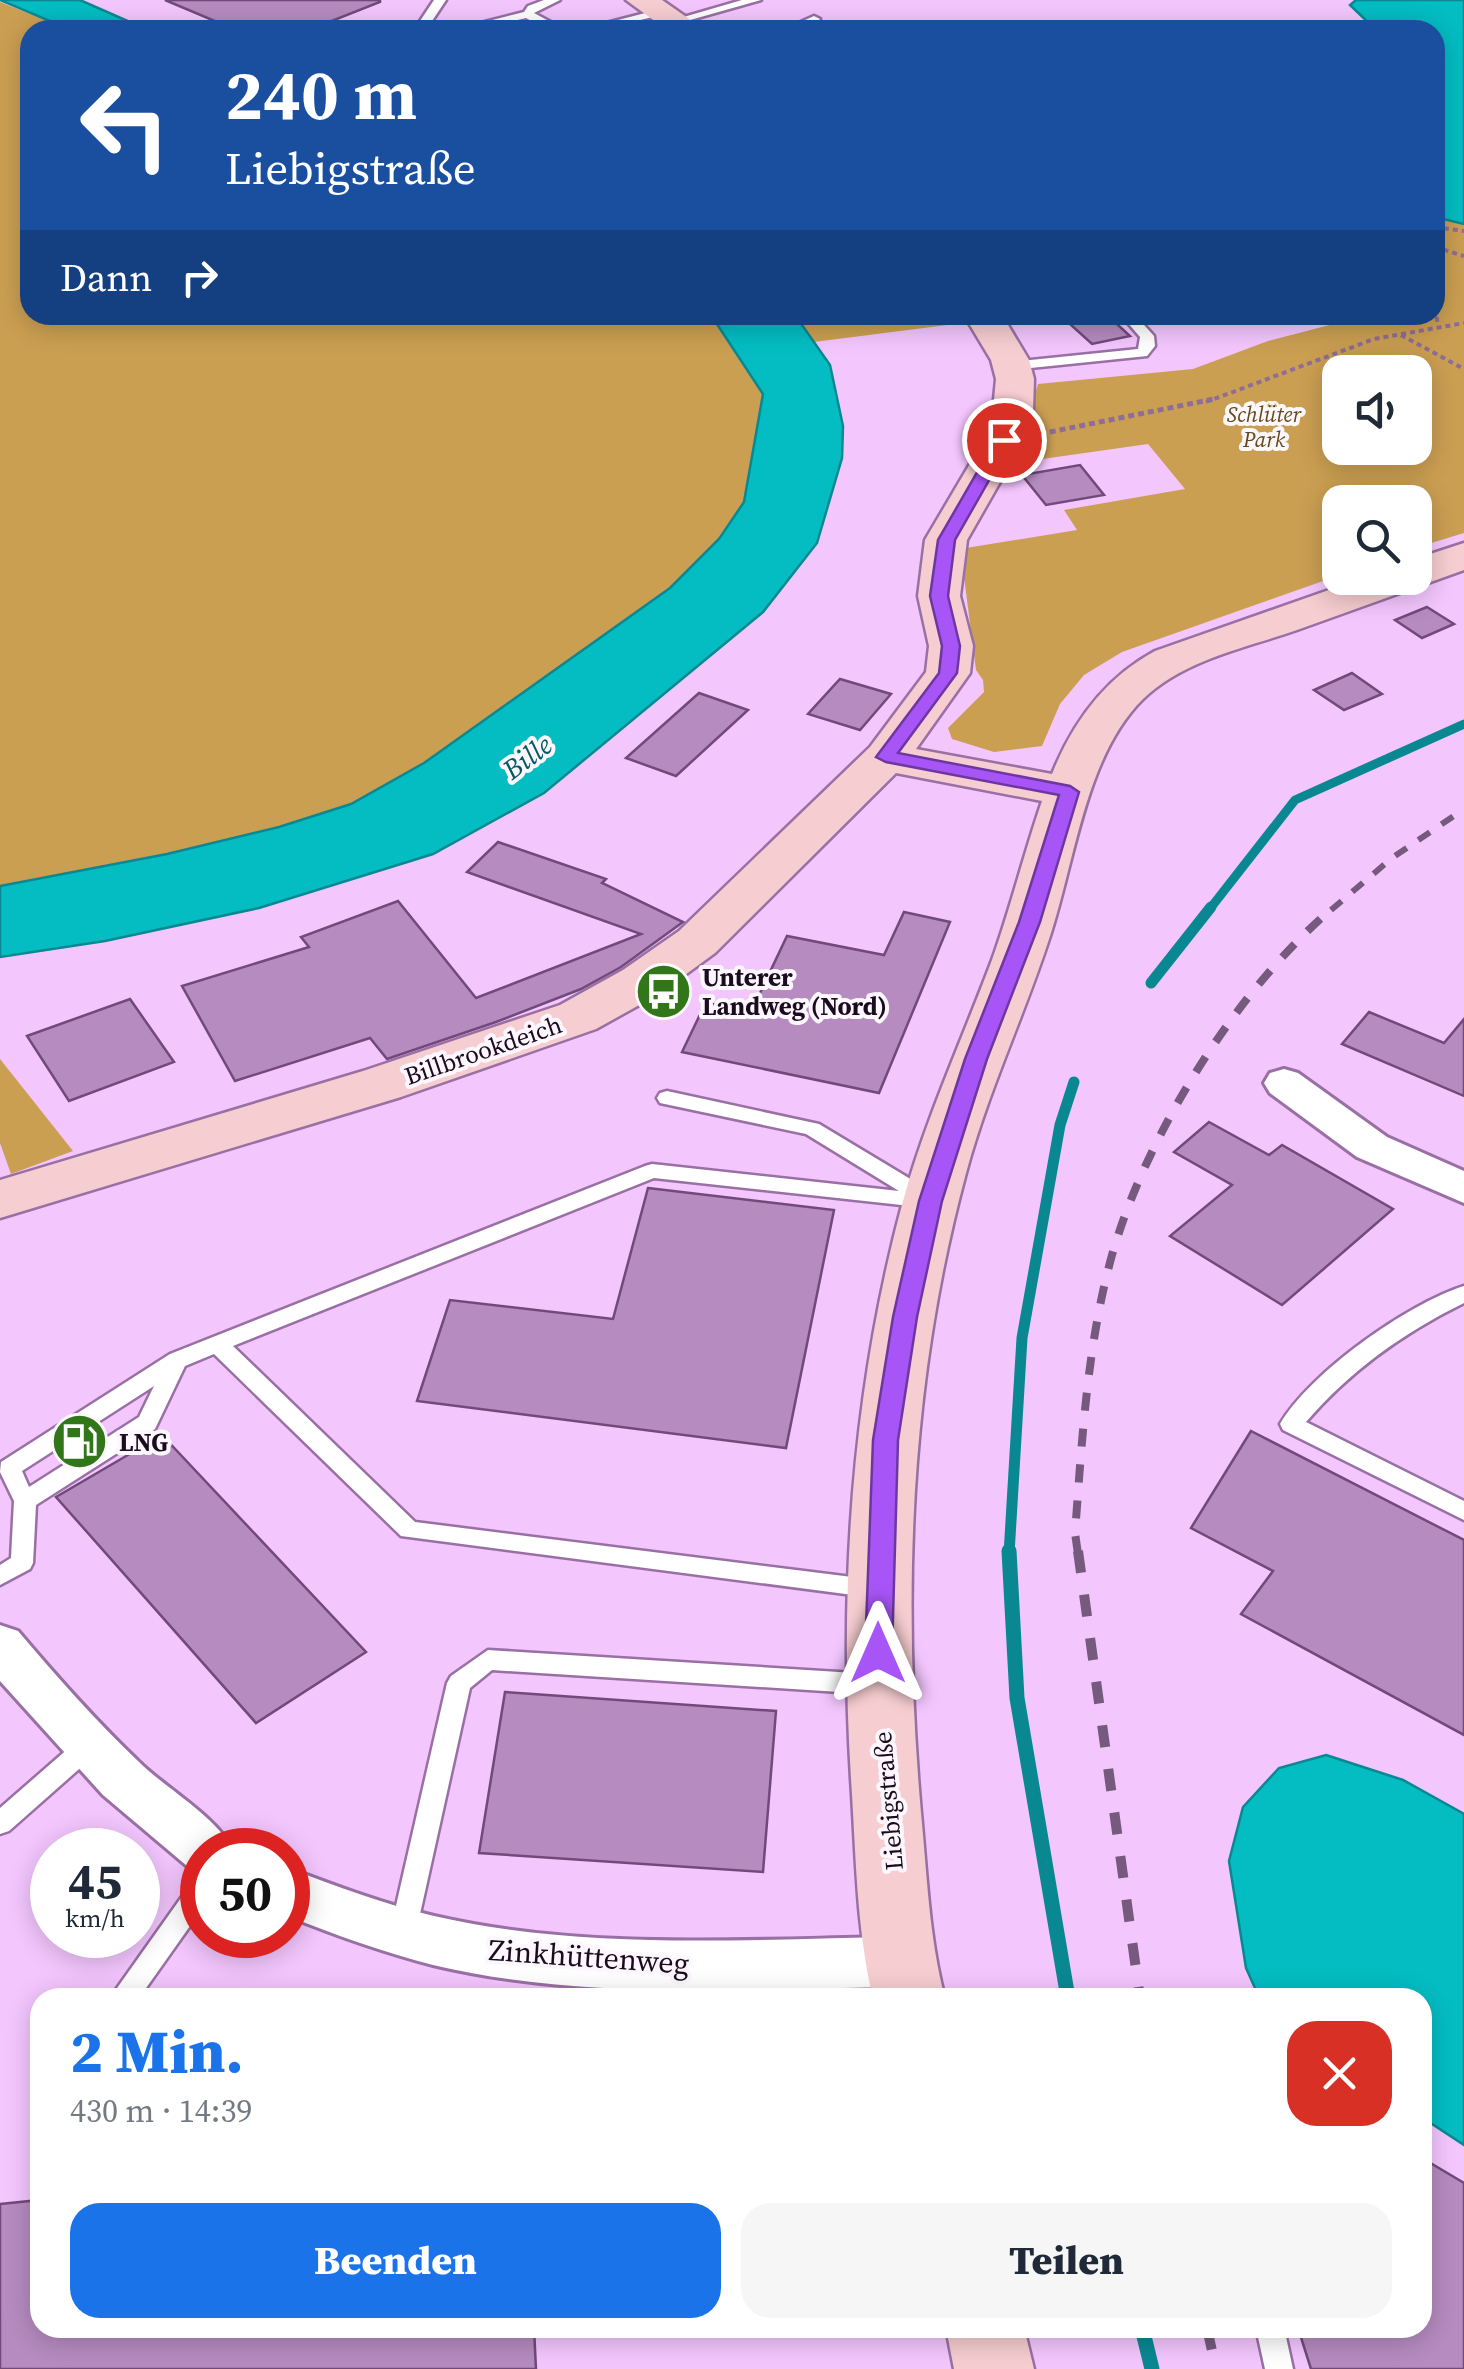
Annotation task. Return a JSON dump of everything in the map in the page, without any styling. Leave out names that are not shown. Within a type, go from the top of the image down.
[{"type":"street","points":[[988,325],[1012,366],[1013,410],[1004,440]]},
{"type":"street","name":"Billbrookdeich","points":[[0,1199],[382,1084],[578,1017],[641,982],[697,942],[886,757],[948,673],[951,646],[939,596],[946,540],[1004,440]]},
{"type":"street","points":[[1432,567],[1464,556]]},
{"type":"street","name":"Liebigstraße","points":[[904,1980],[878,1685],[878,1589],[886,1440],[905,1317],[931,1201],[976,1059],[1029,922],[1070,792],[1094,734],[1110,709],[1161,664],[1354,595]]},
{"type":"street","points":[[886,757],[1070,792]]},
{"type":"street","points":[[1284,1083],[1372,1147],[1464,1188]]},
{"type":"street","points":[[0,1645],[87,1747],[147,1806],[180,1831]]},
{"type":"street","name":"Zinkhüttenweg","points":[[310,1900],[402,1936],[642,1982],[904,1980]]},
{"type":"street","points":[[986,2338],[994,2369]]},
{"type":"lane","points":[[528,14],[532,8],[554,0]]},
{"type":"lane","points":[[667,16],[756,0]]},
{"type":"lane","points":[[502,20],[528,14],[539,20]]},
{"type":"lane","points":[[1012,366],[1142,352],[1148,346],[1147,336],[1137,325]]},
{"type":"lane","points":[[668,1098],[812,1128],[931,1201]]},
{"type":"lane","points":[[0,1576],[22,1562],[25,1500],[9,1468],[178,1360],[217,1344],[652,1171],[931,1201]]},
{"type":"lane","points":[[1464,1294],[1408,1320],[1368,1348],[1318,1392],[1291,1424],[1464,1511]]},
{"type":"lane","points":[[217,1344],[409,1530],[878,1589]]},
{"type":"lane","points":[[25,1500],[147,1423],[178,1360]]},
{"type":"lane","points":[[402,1936],[459,1683],[488,1660],[878,1685]]},
{"type":"lane","points":[[0,1824],[87,1747]]},
{"type":"lane","points":[[130,1988],[180,1919]]},
{"type":"lane","points":[[1272,2338],[1280,2369]]},
{"type":"path","points":[[1004,440],[1210,402],[1374,338],[1438,325]]},
{"type":"path","points":[[1400,335],[1464,370]]},
{"type":"green space","points":[[0,2],[46,20],[20,20],[20,325],[718,325],[763,393],[744,502],[719,539],[670,588],[424,763],[351,804],[279,827],[167,854],[0,886]]},
{"type":"green space","name":"Schlüter Park","points":[[1445,219],[1464,224],[1464,533],[1432,543],[1432,485],[1322,485],[1322,581],[1122,652],[1084,675],[1060,704],[1042,746],[994,752],[952,739],[948,728],[984,692],[983,680],[976,670],[963,569],[966,548],[1077,530],[1064,510],[1185,489],[1148,444],[1014,463],[1038,384],[1193,369],[1268,341],[1330,325],[1445,325]]},
{"type":"green space","points":[[802,325],[947,325],[814,342]]},
{"type":"green space","points":[[0,1059],[73,1151],[11,1174],[0,1143]]},
{"type":"water","points":[[0,0],[80,0],[125,20],[47,20]]},
{"type":"water","points":[[1356,0],[1464,0],[1464,224],[1445,219],[1445,20],[1366,20],[1350,5]]},
{"type":"water","name":"Bille","points":[[718,325],[802,325],[830,365],[843,426],[842,458],[817,543],[763,612],[544,793],[433,854],[259,908],[105,941],[0,957],[0,886],[167,854],[279,827],[351,804],[424,763],[670,588],[719,539],[744,502],[763,394]]},
{"type":"water","points":[[1326,1755],[1403,1780],[1464,1814],[1464,2145],[1432,2124],[1432,1988],[1255,1988],[1246,1968],[1229,1861],[1243,1807],[1279,1768]]},
{"type":"building","points":[[165,0],[380,0],[334,20],[212,20]]},
{"type":"building","points":[[1071,325],[1118,325],[1130,336],[1092,344]]},
{"type":"building","points":[[1080,465],[1104,495],[1046,505],[1022,475]]},
{"type":"building","points":[[1427,607],[1454,624],[1422,638],[1395,620]]},
{"type":"building","points":[[1352,673],[1382,694],[1344,710],[1314,690]]},
{"type":"building","points":[[840,679],[891,694],[860,730],[808,714]]},
{"type":"building","points":[[699,693],[748,710],[676,776],[626,758]]},
{"type":"building","points":[[498,842],[606,879],[602,883],[683,922],[621,967],[581,989],[496,1022],[387,1059],[370,1038],[235,1081],[182,986],[309,947],[301,937],[398,901],[476,998],[641,934],[467,872]]},
{"type":"building","points":[[904,912],[950,922],[879,1093],[682,1052],[706,1002],[751,1012],[787,936],[884,955]]},
{"type":"building","points":[[130,999],[174,1062],[69,1101],[27,1036]]},
{"type":"building","points":[[1369,1012],[1444,1043],[1464,1019],[1464,1096],[1342,1044]]},
{"type":"building","points":[[1209,1122],[1269,1155],[1282,1145],[1393,1209],[1282,1305],[1170,1236],[1232,1185],[1174,1152]]},
{"type":"building","points":[[648,1188],[834,1210],[786,1448],[417,1401],[450,1300],[613,1319]]},
{"type":"building","points":[[1251,1431],[1464,1540],[1464,1735],[1241,1614],[1273,1571],[1191,1528]]},
{"type":"building","points":[[162,1435],[366,1652],[256,1723],[56,1497]]},
{"type":"building","points":[[505,1692],[776,1711],[763,1872],[479,1853]]},
{"type":"building","points":[[1432,2164],[1464,2183],[1464,2369],[1311,2369],[1301,2338],[1432,2338]]},
{"type":"building","points":[[30,2201],[30,2338],[534,2338],[536,2369],[0,2369],[0,2204]]},
{"type":"waterway","points":[[1209,910],[1295,800],[1464,724]]},
{"type":"waterway","points":[[1151,983],[1211,907]]},
{"type":"waterway","points":[[1009,1553],[1022,1338],[1060,1125],[1074,1082]]},
{"type":"waterway","points":[[1009,1553],[1017,1698],[1066,1988]]},
{"type":"waterway","points":[[1144,2338],[1152,2369]]},
{"type":"railway","points":[[1331,910],[1392,858],[1464,809]]},
{"type":"railway","points":[[1078,1554],[1075,1533],[1091,1358],[1112,1255],[1128,1208],[1172,1113],[1230,1021],[1298,940],[1334,907]]},
{"type":"railway","points":[[1078,1551],[1139,1988]]},
{"type":"railway","points":[[1209,2338],[1216,2369]]},
{"type":"place","name":"Unterer Landweg (Nord)","points":[[663,991]]},
{"type":"place","name":"LNG","points":[[80,1442]]},
{"type":"route","points":[[878,1653],[886,1440],[905,1317],[931,1201],[976,1059],[1029,922],[1070,792],[886,757],[948,673],[951,646],[939,596],[946,540],[1004,440]]}]
